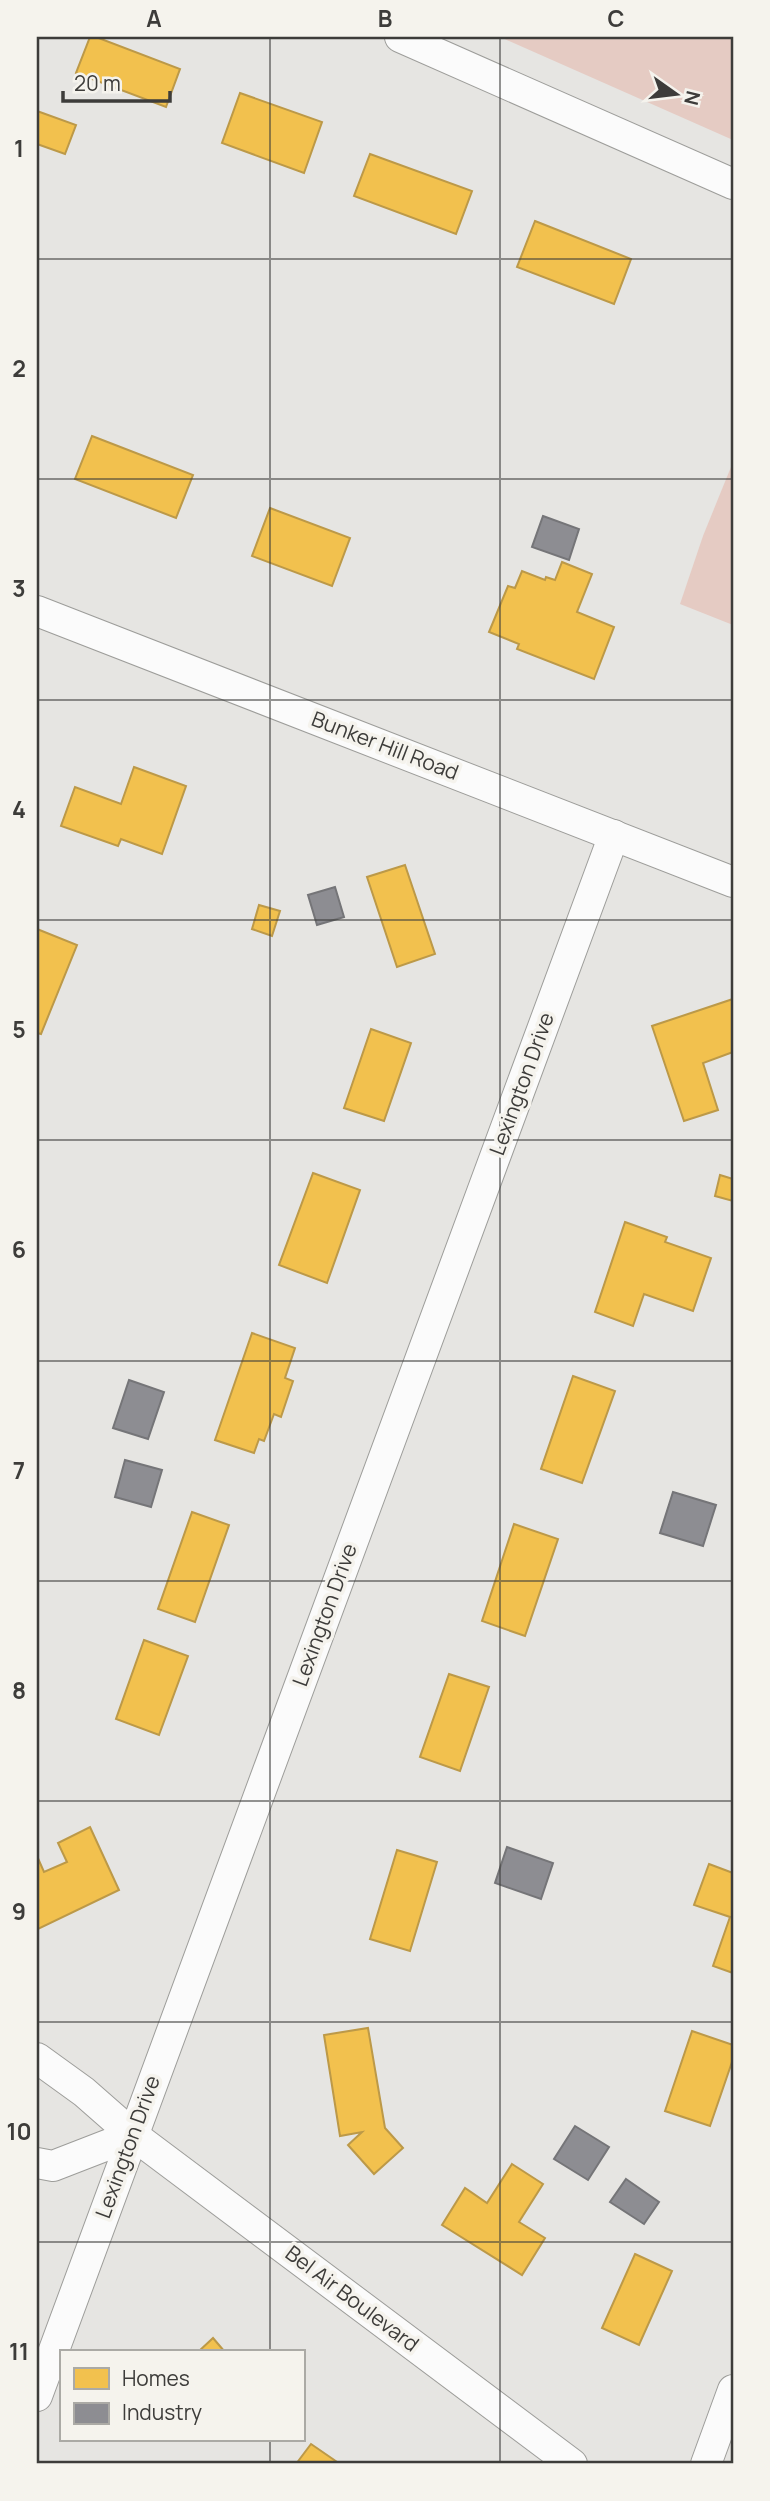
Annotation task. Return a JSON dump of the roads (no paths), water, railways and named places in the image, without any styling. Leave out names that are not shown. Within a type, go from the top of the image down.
[{"type":"street","points":[[400,37],[733,184]]},
{"type":"street","name":"Bunker Hill Road","points":[[38,614],[733,882]]},
{"type":"street","name":"Lexington Drive","points":[[37,2396],[614,835]]},
{"type":"street","name":"Bel Air Boulevard","points":[[37,2058],[84,2092],[133,2135],[572,2464]]},
{"type":"street","points":[[37,2163],[53,2166],[133,2135]]},
{"type":"street","points":[[706,2464],[733,2390]]}]
